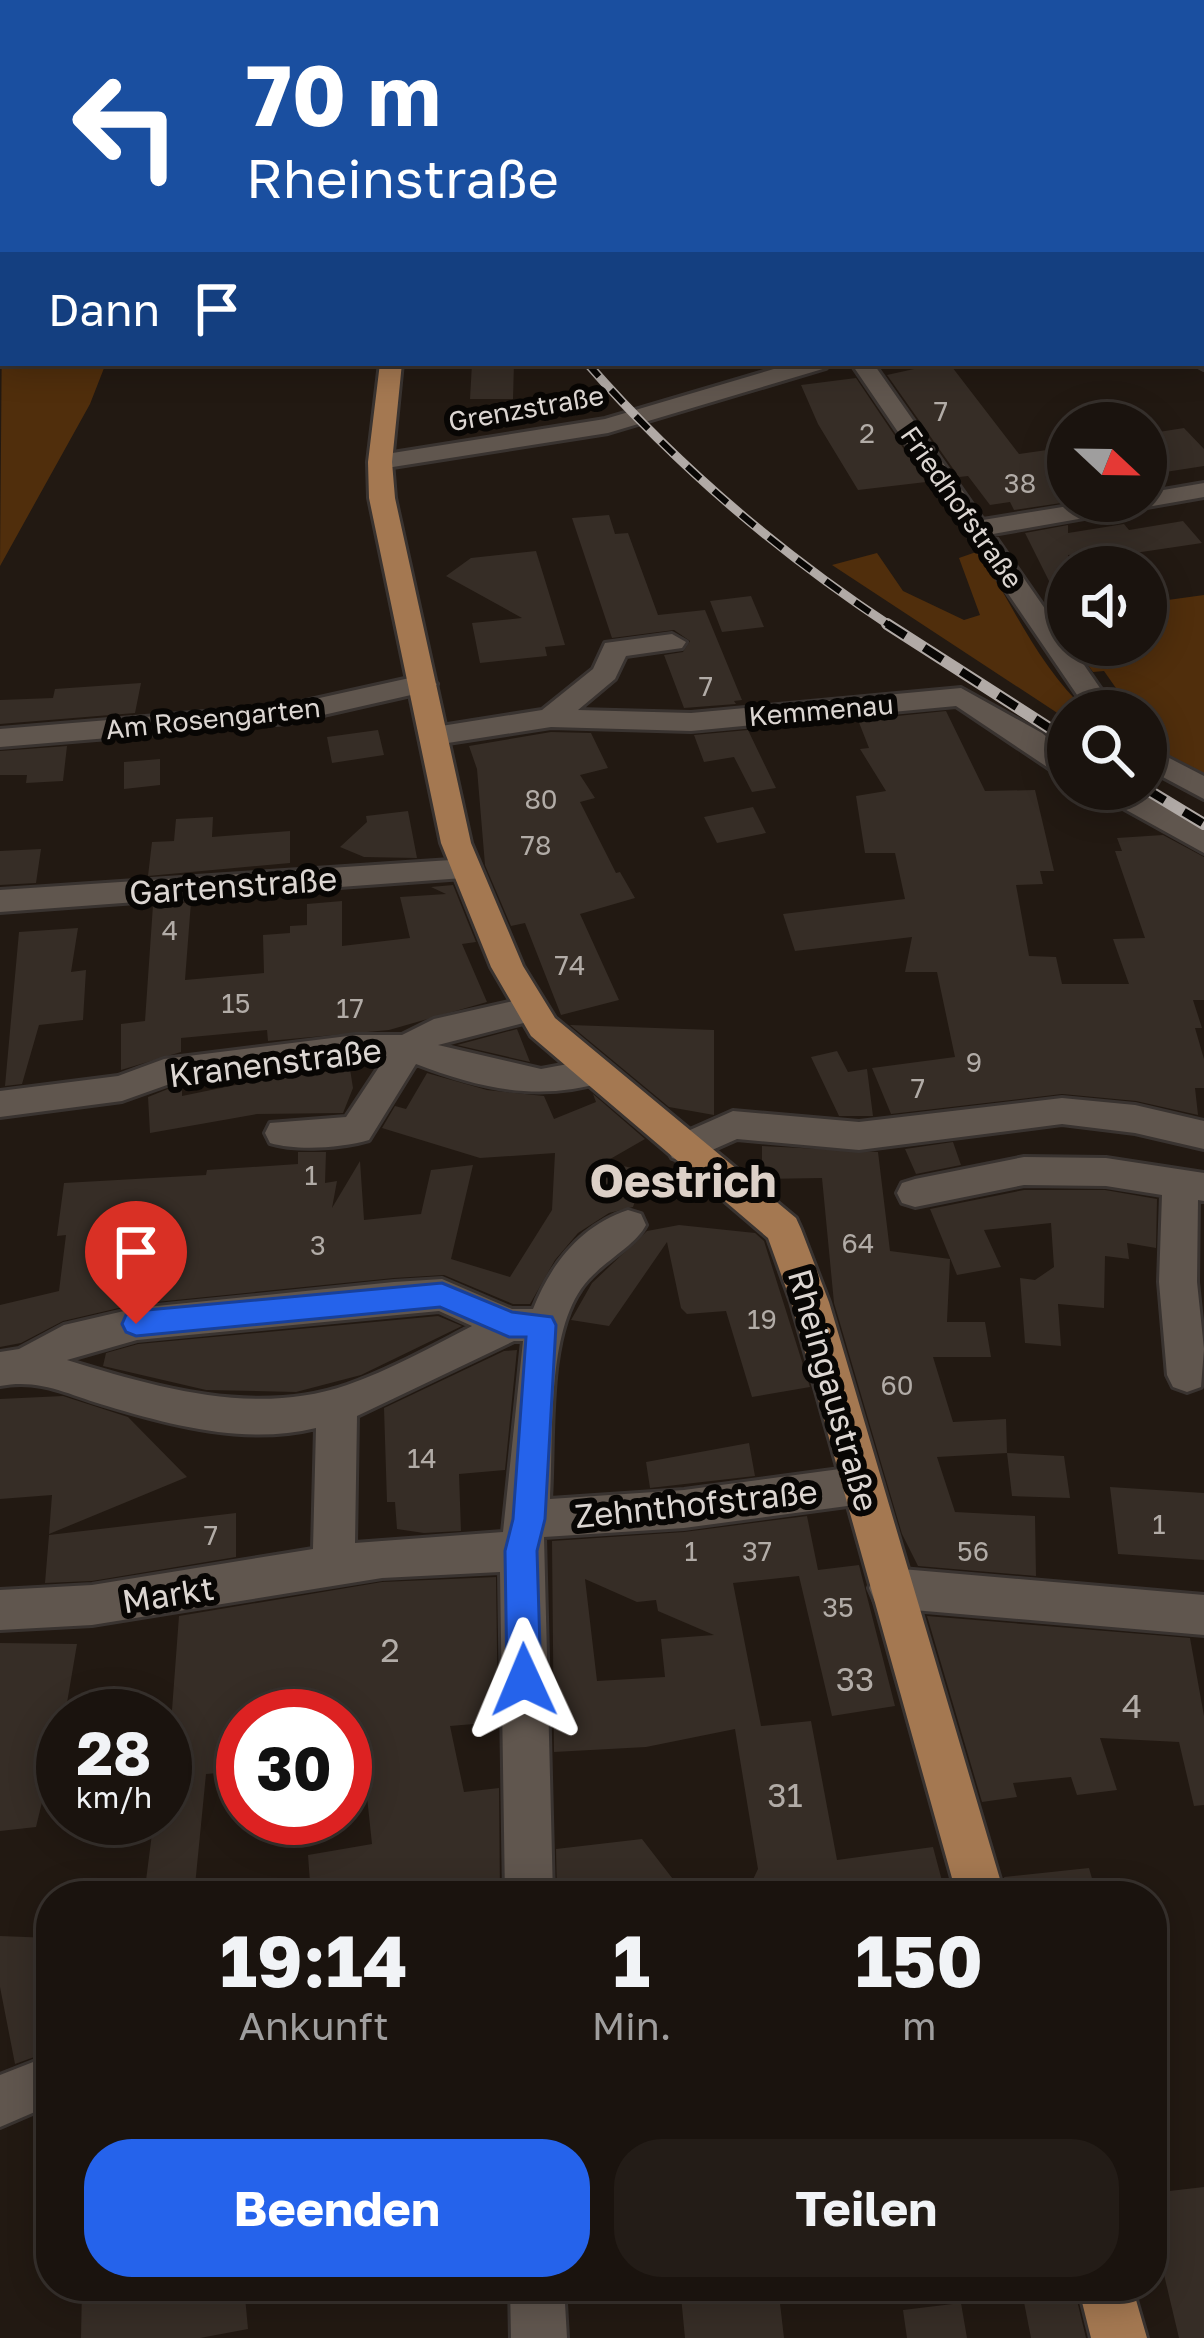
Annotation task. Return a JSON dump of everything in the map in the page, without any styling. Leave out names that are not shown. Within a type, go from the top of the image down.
[{"type":"main road","name":"Rheingaustraße","points":[[391,366],[380,462],[382,499],[456,843],[486,925],[543,1027],[783,1229],[810,1302],[977,1881]]},
{"type":"main road","points":[[1109,2301],[1119,2338]]},
{"type":"street","name":"Grenzstraße","points":[[380,462],[608,426],[808,366]]},
{"type":"street","name":"Friedhofstraße","points":[[864,366],[1088,690]]},
{"type":"street","points":[[1167,497],[1204,490]]},
{"type":"street","points":[[977,529],[1047,517]]},
{"type":"street","points":[[551,718],[605,673],[615,649],[672,642]]},
{"type":"street","name":"Am Rosengarten","points":[[0,738],[288,714],[423,685]]},
{"type":"street","name":"Kemmenau","points":[[435,736],[551,718],[691,722],[961,697],[1016,729],[1047,754]]},
{"type":"street","points":[[1167,767],[1204,789]]},
{"type":"street","points":[[1148,810],[1204,843]]},
{"type":"street","name":"Gartenstraße","points":[[0,901],[466,870]]},
{"type":"street","name":"Kranenstraße","points":[[283,1133],[356,1130],[409,1048],[434,1031],[531,1009]]},
{"type":"street","name":"Kranenstraße","points":[[0,1104],[63,1100],[122,1088],[164,1072],[356,1048],[409,1048],[460,1067],[541,1082],[595,1072]]},
{"type":"street","points":[[686,1148],[733,1125],[859,1136],[1011,1116],[1095,1112],[1204,1135]]},
{"type":"street","points":[[1011,1116],[1024,1171]]},
{"type":"street","points":[[915,1193],[1024,1171],[1106,1172],[1192,1186],[1178,1282],[1187,1375]]},
{"type":"street","points":[[13,1367],[202,1413],[238,1416],[338,1406],[525,1325],[594,1243],[628,1225]]},
{"type":"street","points":[[13,1367],[64,1340],[136,1324],[394,1298],[442,1295],[525,1325]]},
{"type":"street","points":[[525,1325],[529,1881]]},
{"type":"street","points":[[334,1566],[338,1406]]},
{"type":"street","name":"Zehnthofstraße","points":[[525,1535],[862,1484]]},
{"type":"street","name":"Markt","points":[[0,1610],[92,1605],[525,1535]]},
{"type":"street","points":[[890,1588],[1204,1615]]},
{"type":"street","points":[[0,2101],[36,2086]]},
{"type":"street","points":[[537,2301],[538,2338]]},
{"type":"shaded area","points":[[2,366],[105,366],[90,404],[0,566]]},
{"type":"shaded area","points":[[979,551],[1047,666],[1067,690],[1047,690],[1047,706],[832,565],[877,553],[903,591],[964,620],[980,615],[959,558]]},
{"type":"shaded area","points":[[1204,595],[1204,777],[1167,754],[1167,690],[1117,690],[1104,671],[1093,672],[1089,666],[1167,666],[1167,600]]},
{"type":"building","points":[[472,366],[514,366],[513,399],[470,399]]},
{"type":"building","points":[[912,366],[951,366],[1019,454],[1047,450],[1047,505],[1014,510],[1010,502],[990,505],[968,476],[959,477],[887,375],[914,369]]},
{"type":"building","points":[[856,378],[926,482],[858,490],[818,424],[801,385]]},
{"type":"building","points":[[1184,428],[1204,449],[1204,466],[1167,472],[1167,431]]},
{"type":"building","points":[[609,515],[615,534],[628,533],[658,615],[705,610],[742,700],[684,708],[664,655],[683,652],[690,641],[674,630],[612,638],[572,518]]},
{"type":"building","points":[[1183,521],[1202,543],[1167,548],[1047,546],[1047,577],[1025,533],[1068,525],[1068,533],[1124,524],[1129,530]]},
{"type":"building","points":[[536,551],[565,645],[545,647],[547,656],[480,663],[472,623],[522,618],[446,576],[471,558]]},
{"type":"building","points":[[751,596],[764,627],[722,632],[710,601]]},
{"type":"building","points":[[141,683],[135,713],[0,724],[0,700],[53,698],[55,689]]},
{"type":"building","points":[[946,711],[985,791],[1035,790],[1054,871],[1040,871],[1043,884],[1016,885],[1029,956],[1056,957],[1062,984],[1129,984],[1113,939],[1145,938],[1115,851],[1122,851],[1117,838],[1163,835],[1204,857],[1204,1000],[1193,1000],[1202,1028],[1195,1028],[1204,1059],[1204,1088],[1195,1088],[1198,1115],[1136,1101],[1062,1094],[891,1114],[872,1068],[955,1057],[937,972],[905,972],[912,937],[795,951],[783,914],[905,899],[895,853],[865,853],[856,796],[886,791],[860,749],[869,748],[858,720]]},
{"type":"building","points":[[378,730],[384,755],[332,763],[327,737]]},
{"type":"building","points":[[748,730],[776,788],[752,792],[734,757],[704,762],[694,735]]},
{"type":"building","points":[[551,732],[591,733],[608,768],[580,775],[595,798],[580,802],[616,873],[620,872],[635,898],[580,914],[619,1000],[561,1015],[525,923],[511,926],[485,865],[477,769],[469,746]]},
{"type":"building","points":[[67,746],[63,781],[26,783],[27,775],[0,775],[0,751]]},
{"type":"building","points":[[160,759],[160,785],[124,789],[124,762]]},
{"type":"building","points":[[753,807],[766,833],[717,843],[704,817]]},
{"type":"building","points":[[408,811],[417,858],[364,857],[340,847],[367,822],[366,816]]},
{"type":"building","points":[[213,817],[212,837],[290,831],[290,863],[148,876],[152,842],[174,841],[176,819]]},
{"type":"building","points":[[41,849],[36,883],[0,885],[0,851]]},
{"type":"building","points":[[453,885],[476,942],[462,944],[487,1002],[389,1030],[268,1041],[267,1030],[181,1038],[181,1052],[121,1070],[121,1024],[145,1021],[153,905],[191,902],[185,980],[264,973],[263,935],[290,933],[290,926],[307,925],[307,904],[342,901],[342,946],[410,938],[400,897],[446,894],[431,887]]},
{"type":"building","points":[[78,928],[71,972],[86,970],[83,1020],[39,1025],[22,1084],[5,1086],[19,932]]},
{"type":"building","points":[[570,1025],[714,1030],[714,1115],[669,1107]]},
{"type":"building","points":[[517,1029],[530,1062],[457,1045]]},
{"type":"building","points":[[837,1051],[848,1072],[867,1069],[873,1116],[839,1116],[811,1057]]},
{"type":"building","points":[[350,1069],[353,1088],[343,1113],[257,1114],[150,1133],[148,1097],[168,1089],[182,1088],[182,1096],[270,1078]]},
{"type":"building","points":[[427,1073],[487,1090],[544,1096],[554,1119],[596,1102],[593,1094],[645,1139],[605,1162],[646,1171],[633,1207],[609,1213],[578,1233],[555,1260],[530,1304],[513,1304],[444,1275],[394,1278],[136,1304],[63,1321],[21,1343],[0,1347],[0,1305],[59,1291],[66,1235],[57,1236],[64,1183],[206,1175],[207,1170],[298,1164],[298,1152],[326,1152],[325,1183],[337,1181],[332,1208],[360,1161],[364,1220],[421,1214],[431,1170],[473,1165],[451,1259],[510,1277],[552,1210],[555,1153],[480,1158],[382,1128],[395,1106],[406,1109]]},
{"type":"building","points":[[953,1142],[961,1165],[916,1174],[905,1149]]},
{"type":"building","points":[[762,1146],[878,1152],[890,1251],[950,1259],[947,1322],[985,1322],[991,1357],[933,1357],[953,1422],[1006,1419],[1007,1453],[937,1457],[955,1512],[1035,1516],[1036,1576],[918,1566],[902,1534],[834,1303],[822,1178],[762,1179]]},
{"type":"building","points":[[1024,1190],[1105,1190],[1157,1199],[1156,1248],[1127,1243],[1129,1259],[1105,1256],[1104,1308],[1058,1304],[1061,1346],[1025,1343],[1020,1278],[1035,1280],[1054,1267],[1051,1223],[984,1230],[1001,1267],[957,1275],[930,1209]]},
{"type":"building","points":[[679,1225],[755,1233],[764,1241],[810,1387],[752,1397],[726,1311],[687,1314],[681,1308],[667,1242],[609,1326],[571,1320],[592,1283],[647,1231]]},
{"type":"building","points":[[438,1316],[462,1326],[361,1375],[296,1392],[206,1390],[103,1366],[106,1353],[138,1344]]},
{"type":"building","points":[[517,1350],[505,1470],[459,1474],[461,1531],[397,1529],[395,1502],[387,1502],[384,1408],[504,1351]]},
{"type":"building","points":[[63,1396],[128,1417],[187,1477],[49,1534],[52,1495],[0,1499],[0,1399]]},
{"type":"building","points":[[749,1443],[755,1476],[650,1488],[646,1462]]},
{"type":"building","points":[[1007,1453],[1064,1456],[1070,1498],[1012,1496]]},
{"type":"building","points":[[1110,1487],[1204,1493],[1204,1560],[1118,1554]]},
{"type":"building","points":[[236,1513],[236,1557],[92,1581],[45,1583],[49,1535]]},
{"type":"building","points":[[807,1516],[818,1570],[859,1565],[895,1706],[832,1716],[799,1576],[733,1583],[761,1726],[811,1721],[837,1860],[933,1847],[942,1881],[752,1881],[758,1869],[735,1729],[646,1747],[554,1752],[552,1541],[684,1532]],"holes":[[[585,1579],[637,1602],[656,1600],[658,1611],[714,1635],[661,1639],[665,1677],[597,1681]]]},
{"type":"building","points":[[496,1577],[498,1722],[450,1726],[464,1792],[499,1788],[500,1881],[310,1881],[308,1855],[372,1845],[372,1689],[216,1689],[216,1773],[206,1774],[195,1881],[146,1881],[151,1845],[192,1845],[192,1689],[174,1689],[179,1616],[382,1582]]},
{"type":"building","points":[[927,1616],[1190,1638],[1204,1716],[1204,1805],[1194,1806],[1179,1742],[1100,1738],[1117,1790],[1077,1795],[1071,1777],[1013,1783],[1017,1797],[982,1802]]},
{"type":"building","points":[[0,1643],[77,1644],[69,1689],[36,1689],[36,1827],[0,1831]]},
{"type":"building","points":[[642,1839],[674,1881],[557,1881],[556,1849]]},
{"type":"building","points":[[1089,1868],[1093,1881],[1005,1881],[1004,1877]]},
{"type":"building","points":[[0,1936],[36,1937],[36,2056],[15,2064],[0,1987]]},
{"type":"building","points":[[1204,2187],[1204,2338],[1179,2338],[1167,2287],[1167,2191]]},
{"type":"building","points":[[82,2301],[245,2301],[248,2329],[200,2338],[81,2338]]},
{"type":"building","points":[[681,2301],[780,2301],[784,2338],[685,2338]]},
{"type":"building","points":[[1024,2301],[1077,2301],[1086,2338],[1031,2338]]},
{"type":"building","points":[[961,2303],[967,2338],[907,2338],[903,2310]]},
{"type":"railway","points":[[590,366],[730,506],[892,627]]},
{"type":"railway","points":[[887,624],[1047,727]]},
{"type":"railway","points":[[1167,802],[1204,824]]},
{"type":"district","name":"Oestrich","points":[[683,1180]]},
{"type":"route","points":[[136,1324],[442,1295],[509,1324],[542,1325],[529,1519],[521,1551],[524,1680]]}]
